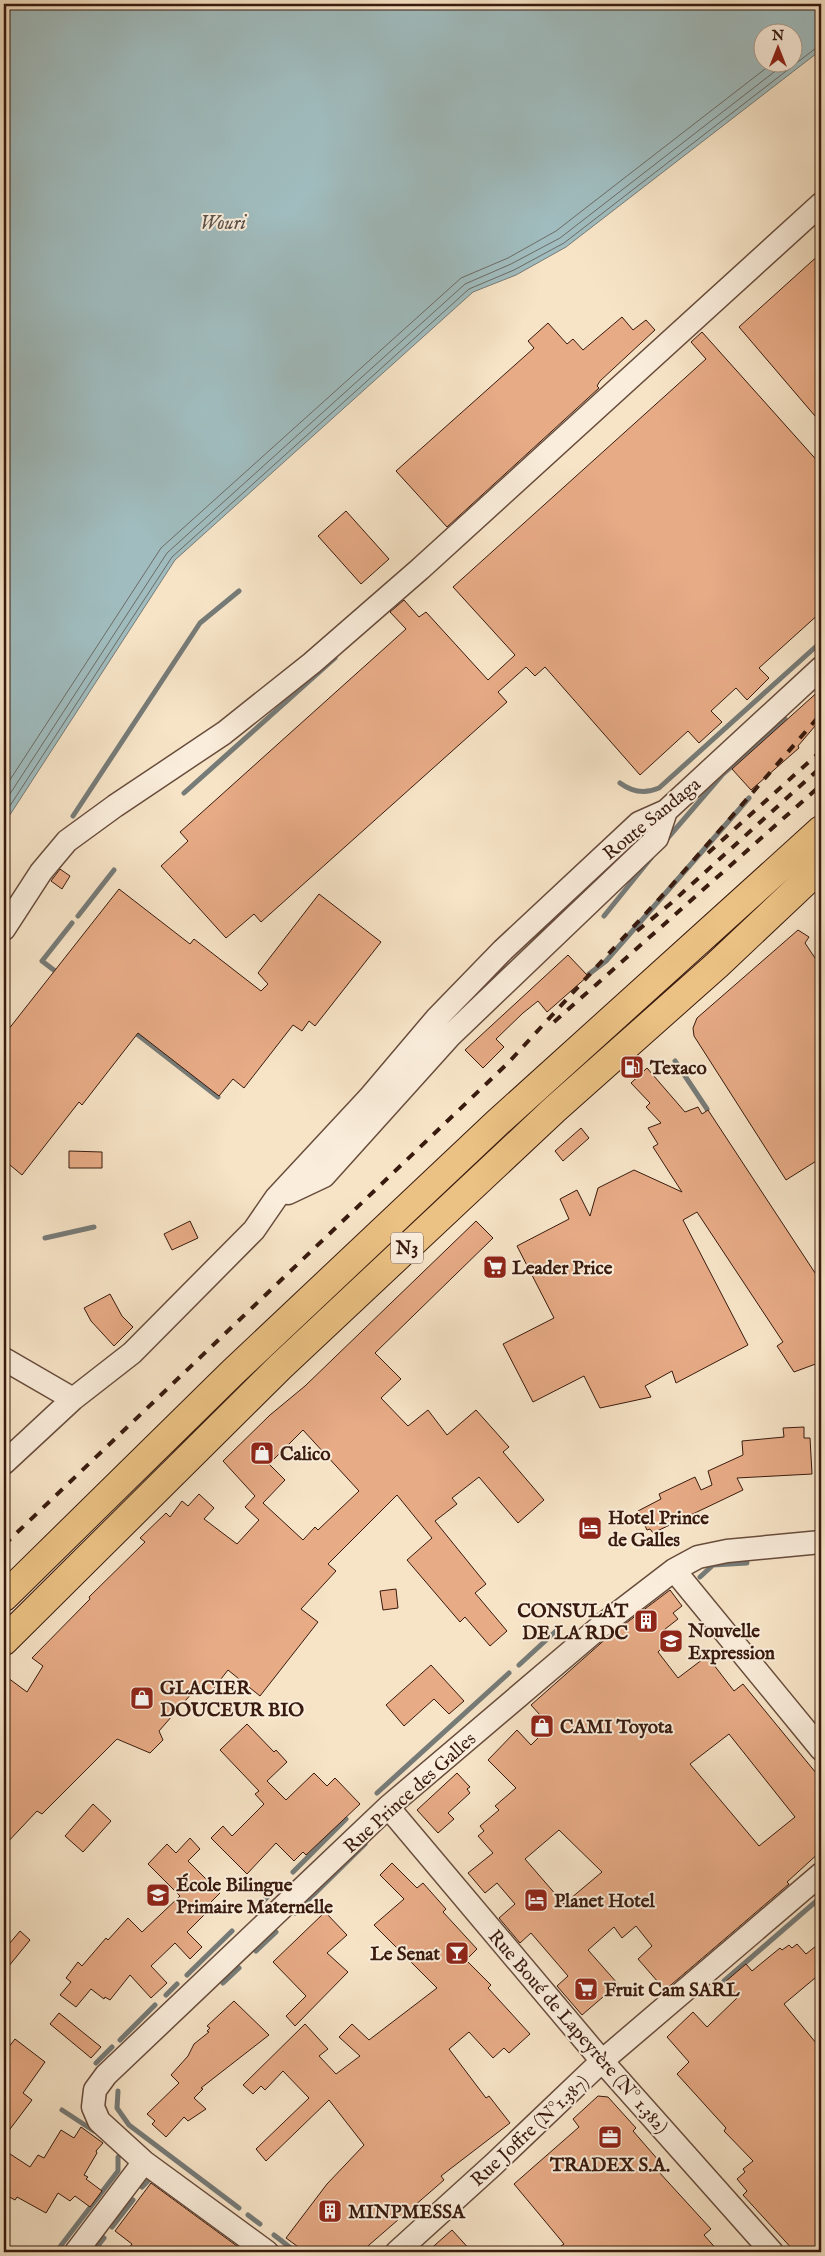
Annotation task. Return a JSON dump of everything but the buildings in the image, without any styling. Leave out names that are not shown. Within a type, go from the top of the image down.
[{"type":"highway","name":"N3","points":[[4,1597],[240,1366],[490,1130],[821,830]]},
{"type":"highway","name":"N3","points":[[4,1641],[280,1367],[555,1109],[717,965],[821,867]]},
{"type":"street","points":[[4,929],[41,872],[67,841],[115,806],[224,733],[299,674],[420,569],[821,204]]},
{"type":"street","name":"Route Sandaga","points":[[376,1104],[436,1019],[503,950],[639,823],[666,811],[821,668]]},
{"type":"street","points":[[4,1462],[73,1400],[132,1353],[254,1230],[276,1198],[317,1170],[376,1104],[657,838],[666,811]]},
{"type":"street","points":[[4,1359],[73,1400]]},
{"type":"street","name":"Rue Prince des Galles","points":[[144,2162],[98,2121],[93,2107],[95,2090],[106,2075],[388,1807],[601,1626],[674,1570],[698,1557],[727,1551],[821,1542]]},
{"type":"street","points":[[674,1570],[821,1749]]},
{"type":"street","name":"Rue Boué de Lapeyrère (N° 1.382)","points":[[388,1807],[602,2061],[772,2252]]},
{"type":"street","name":"Rue Joffre (N°1.387)","points":[[397,2252],[502,2157],[602,2061],[821,1874]]},
{"type":"street","points":[[76,2252],[144,2162],[267,2252]]},
{"type":"water","name":"Wouri","points":[[4,4],[821,4],[821,50],[802,65],[802,22],[752,22],[752,72],[793,72],[566,247],[516,275],[473,292],[175,560],[4,824]]},
{"type":"waterway","points":[[73,816],[200,623],[239,591]]},
{"type":"waterway","points":[[620,783],[639,791],[659,788],[821,642]]},
{"type":"waterway","points":[[184,793],[335,658]]},
{"type":"waterway","points":[[666,840],[722,775],[785,719]]},
{"type":"waterway","points":[[589,974],[606,961],[749,798]]},
{"type":"waterway","points":[[604,916],[651,858]]},
{"type":"waterway","points":[[78,916],[114,870]]},
{"type":"waterway","points":[[59,974],[42,961],[72,923]]},
{"type":"waterway","points":[[818,953],[821,957]]},
{"type":"waterway","points":[[133,1031],[218,1097]]},
{"type":"waterway","points":[[675,1061],[707,1109]]},
{"type":"waterway","points":[[45,1238],[94,1227]]},
{"type":"waterway","points":[[700,1577],[713,1565],[747,1563]]},
{"type":"waterway","points":[[519,1665],[556,1631]]},
{"type":"waterway","points":[[377,1793],[509,1673]]},
{"type":"waterway","points":[[293,1872],[346,1819]]},
{"type":"waterway","points":[[295,1913],[365,1844]]},
{"type":"waterway","points":[[252,1912],[281,1884]]},
{"type":"waterway","points":[[724,1981],[821,1897]]},
{"type":"waterway","points":[[187,1975],[232,1931]]},
{"type":"waterway","points":[[256,1951],[276,1932]]},
{"type":"waterway","points":[[223,1983],[239,1968]]},
{"type":"waterway","points":[[166,1995],[177,1984]]},
{"type":"waterway","points":[[120,2040],[155,2005]]},
{"type":"waterway","points":[[96,2063],[112,2047]]},
{"type":"waterway","points":[[118,2091],[117,2108],[129,2125],[239,2208]]},
{"type":"waterway","points":[[62,2110],[94,2131]]},
{"type":"waterway","points":[[56,2252],[118,2171],[118,2157],[122,2154],[120,2152]]},
{"type":"waterway","points":[[142,2187],[152,2177]]},
{"type":"waterway","points":[[112,2227],[133,2200]]},
{"type":"waterway","points":[[248,2215],[260,2224]]},
{"type":"waterway","points":[[274,2235],[296,2252]]},
{"type":"waterway","points":[[93,2252],[104,2238]]},
{"type":"railway","points":[[4,1545],[508,1063],[672,885],[821,714]]},
{"type":"railway","points":[[708,853],[821,751]]},
{"type":"railway","points":[[637,931],[670,904],[821,767]]},
{"type":"railway","points":[[554,1022],[821,785]]},
{"type":"place","name":"Texaco","points":[[632,1067]]},
{"type":"place","name":"Leader Price","points":[[495,1267]]},
{"type":"place","name":"Calico","points":[[262,1453]]},
{"type":"place","name":"Hotel Prince de Galles","points":[[590,1528]]},
{"type":"place","name":"CONSULAT DE LA RDC","points":[[646,1621]]},
{"type":"place","name":"Nouvelle Expression","points":[[671,1641]]},
{"type":"place","name":"GLACIER DOUCEUR BIO","points":[[142,1698]]},
{"type":"place","name":"CAMI Toyota","points":[[542,1726]]},
{"type":"place","name":"École Bilingue Primaire Maternelle","points":[[158,1895]]},
{"type":"place","name":"Planet Hotel","points":[[536,1900]]},
{"type":"place","name":"Le Senat","points":[[457,1953]]},
{"type":"place","name":"Fruit Cam SARL","points":[[586,1989]]},
{"type":"place","name":"TRADEX S.A.","points":[[610,2137]]},
{"type":"place","name":"MINPMESSA","points":[[330,2211]]}]
